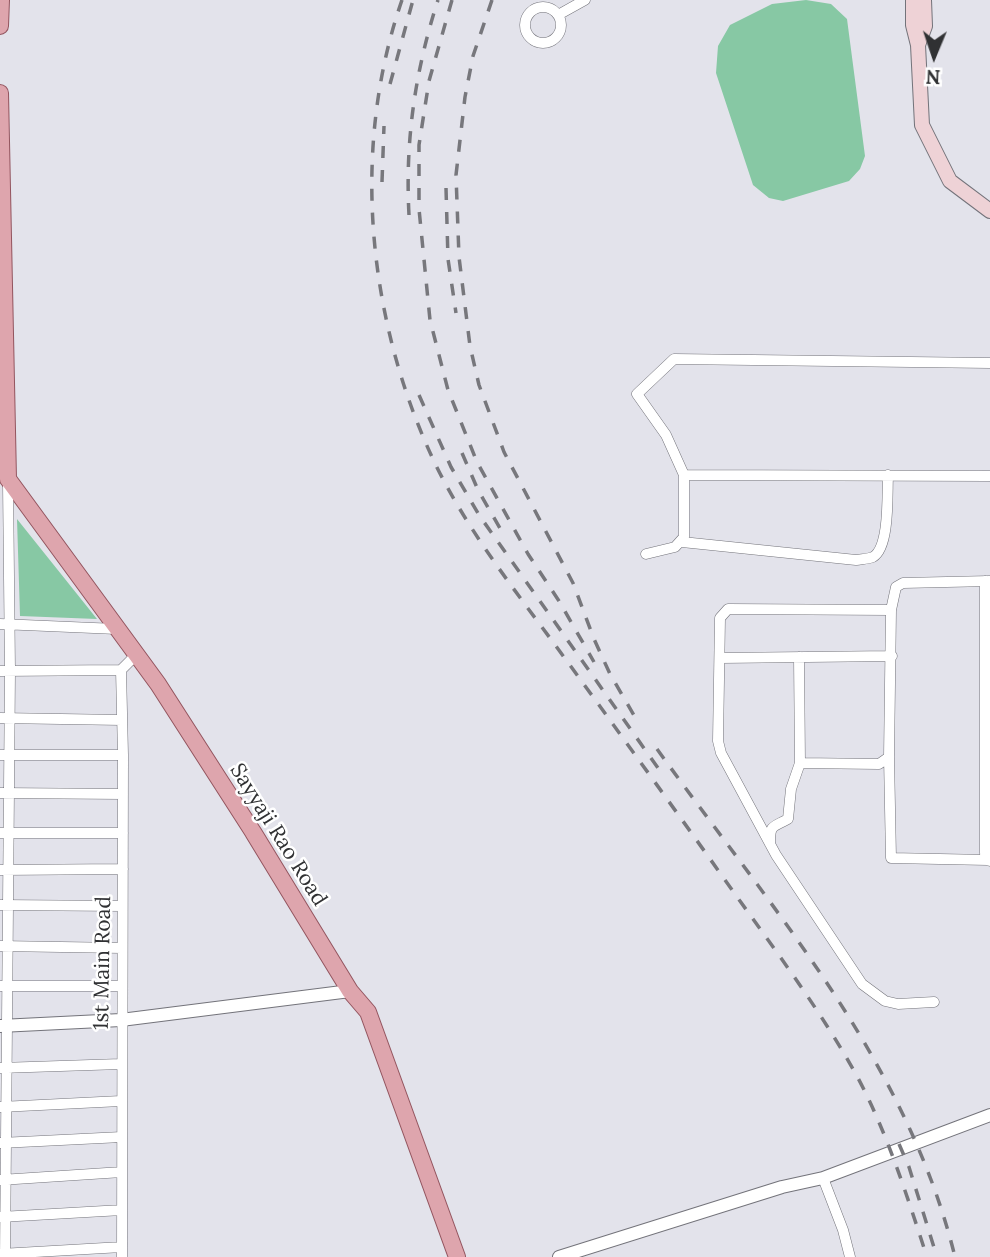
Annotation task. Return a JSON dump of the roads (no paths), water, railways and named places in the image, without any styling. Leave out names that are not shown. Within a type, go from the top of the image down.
[{"type":"main road","points":[[0,26],[1,0]]},
{"type":"main road","points":[[913,0],[922,125],[950,181],[990,211]]},
{"type":"main road","points":[[918,44],[925,26],[924,0]]},
{"type":"main road","points":[[0,93],[3,475]]},
{"type":"main road","name":"Sayyaji Rao Road","points":[[3,475],[158,684],[247,822],[350,991],[368,1013],[457,1257]]},
{"type":"street","points":[[558,15],[585,0]]},
{"type":"street","points":[[646,554],[676,547],[684,537],[684,474],[666,435],[637,394],[674,359],[990,363]]},
{"type":"street","points":[[684,474],[990,476]]},
{"type":"street","points":[[3,475],[3,1255],[122,1252]]},
{"type":"street","points":[[682,542],[856,560],[872,557],[880,551],[884,537],[888,475]]},
{"type":"street","points":[[987,581],[985,853],[989,861],[891,858],[891,610],[896,587],[903,583],[987,581]]},
{"type":"street","points":[[891,610],[728,609],[720,618],[718,741],[721,753],[770,844],[862,984],[885,1001],[898,1004],[934,1002]]},
{"type":"street","points":[[4,624],[117,629]]},
{"type":"street","points":[[5,671],[121,670],[136,656]]},
{"type":"street","points":[[720,659],[892,656]]},
{"type":"street","points":[[770,844],[770,830],[774,825],[788,819],[792,789],[800,763],[799,657]]},
{"type":"street","name":"1st Main Road","points":[[121,670],[122,1252]]},
{"type":"street","points":[[4,718],[122,720]]},
{"type":"street","points":[[5,755],[123,755]]},
{"type":"street","points":[[800,763],[879,764],[889,757]]},
{"type":"street","points":[[4,793],[122,794]]},
{"type":"street","points":[[4,833],[123,833]]},
{"type":"street","points":[[4,871],[123,869]]},
{"type":"street","points":[[4,905],[122,906]]},
{"type":"street","points":[[4,946],[122,948]]},
{"type":"street","points":[[3,986],[122,986]]},
{"type":"street","points":[[3,1026],[121,1020],[350,991]]},
{"type":"street","points":[[3,1068],[121,1064]]},
{"type":"street","points":[[3,1106],[121,1101]]},
{"type":"street","points":[[562,1257],[782,1187],[823,1178],[990,1115]]},
{"type":"street","points":[[3,1143],[122,1137]]},
{"type":"street","points":[[3,1180],[122,1172]]},
{"type":"street","points":[[823,1178],[843,1230],[850,1257]]},
{"type":"street","points":[[3,1217],[122,1210]]},
{"type":"railway","points":[[402,0],[386,56],[376,114],[372,172],[374,231],[380,289],[393,347],[410,403],[432,457],[460,509],[492,558],[771,944],[831,1032],[879,1121],[927,1257]]},
{"type":"railway","points":[[390,84],[413,0]]},
{"type":"railway","points":[[409,215],[413,106],[423,53],[438,0]]},
{"type":"railway","points":[[452,0],[429,81],[419,145],[419,209],[430,320],[448,390],[477,462],[528,554],[594,662]]},
{"type":"railway","points":[[492,0],[473,56],[465,97],[456,175],[459,257],[470,346],[479,385],[504,452],[573,583],[610,674],[639,724]]},
{"type":"railway","points":[[382,182],[384,126]]},
{"type":"railway","points":[[446,188],[448,259],[456,313]]},
{"type":"railway","points":[[419,395],[451,467],[479,515],[658,768]]},
{"type":"railway","points":[[462,453],[478,490],[505,537]]},
{"type":"railway","points":[[657,749],[789,928],[870,1052],[904,1117],[933,1185],[955,1257]]},
{"type":"railway","points":[[899,1144],[909,1167],[937,1257]]}]
